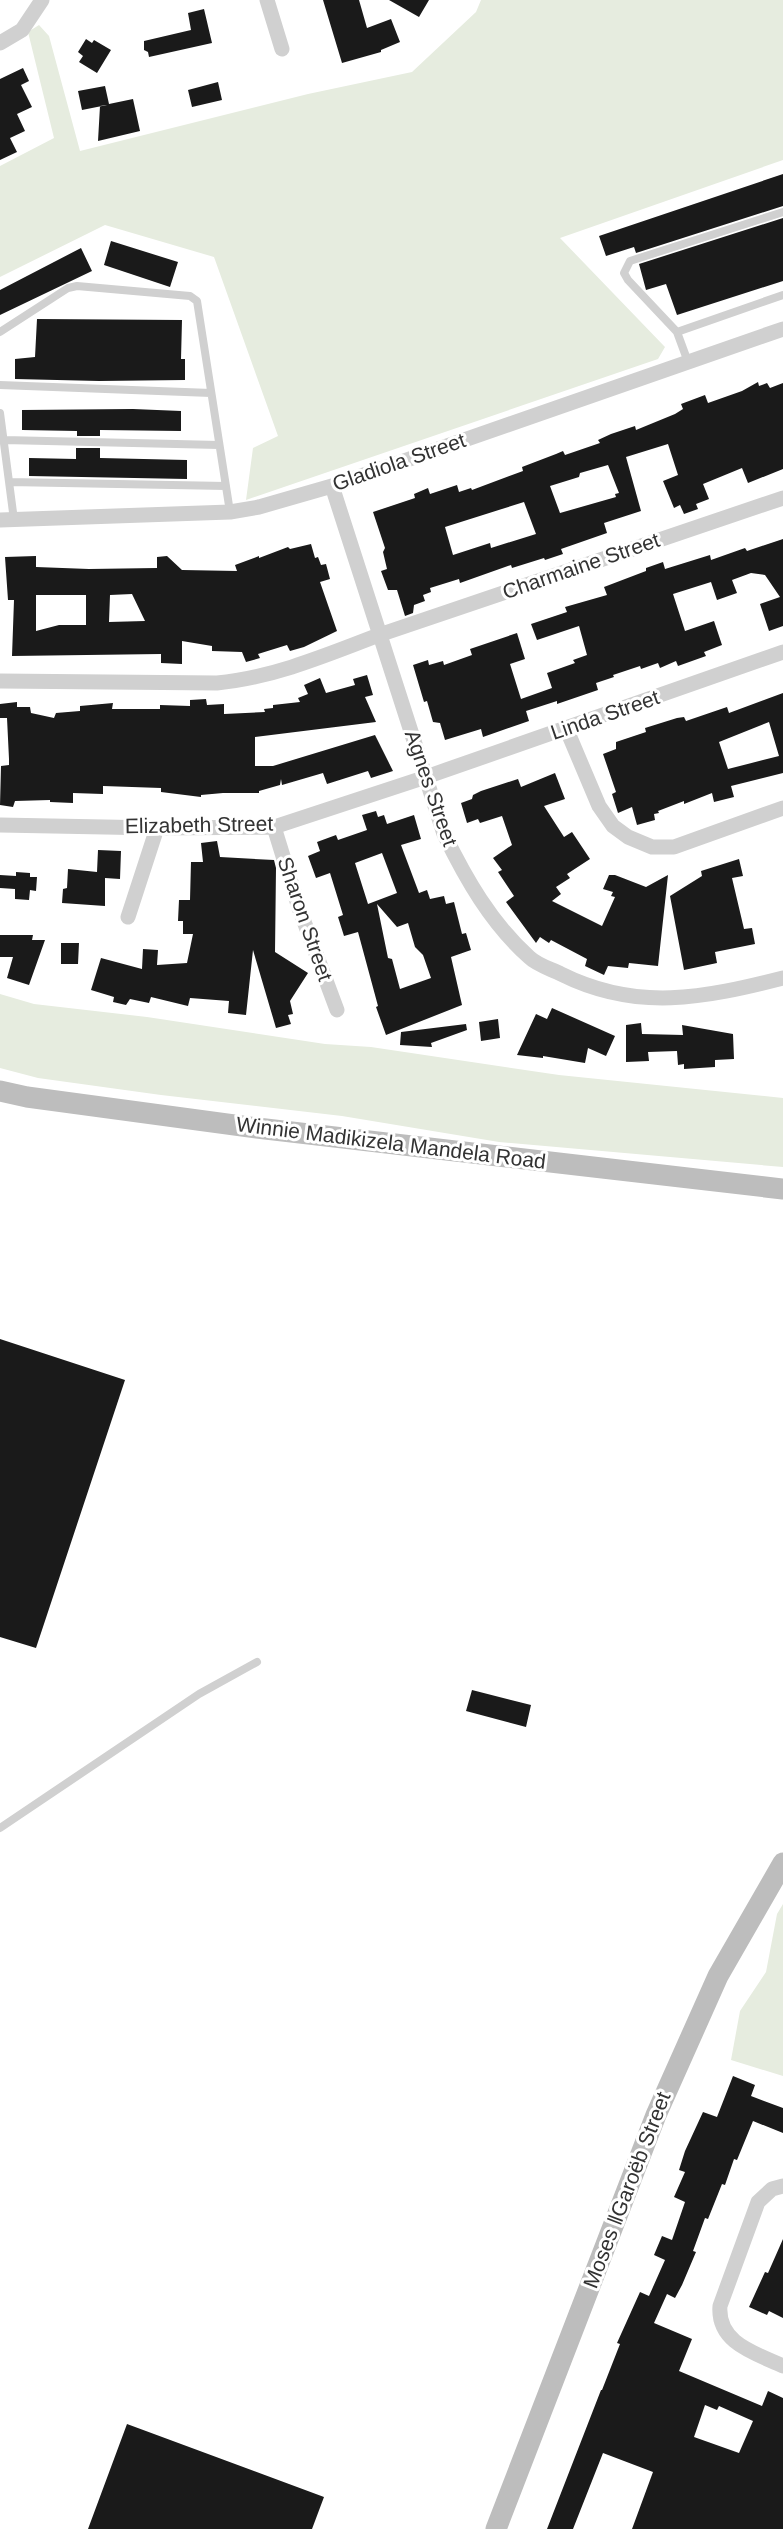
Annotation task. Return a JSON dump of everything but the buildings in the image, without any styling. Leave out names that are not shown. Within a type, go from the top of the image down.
[{"type":"main road","name":"Winnie Madikizela Mandela Road","points":[[0,1091],[27,1097],[257,1128],[783,1189]]},
{"type":"main road","name":"Moses ǁGaroëb Street","points":[[496,2529],[656,2115],[718,1976],[783,1863]]},
{"type":"street","points":[[0,43],[22,30],[42,0]]},
{"type":"street","points":[[267,0],[282,49]]},
{"type":"street","name":"Gladiola Street","points":[[7,520],[230,512],[259,507],[332,486],[783,329]]},
{"type":"street","name":"Agnes Street","points":[[332,486],[444,834],[462,869],[493,918],[530,959],[586,987],[629,997],[683,998],[735,990],[783,978]]},
{"type":"street","name":"Charmaine Street","points":[[379,635],[783,498]]},
{"type":"street","points":[[0,681],[217,683],[239,681],[325,656],[379,635]]},
{"type":"street","name":"Linda Street","points":[[426,777],[783,652]]},
{"type":"street","points":[[566,728],[599,806],[613,826],[628,837],[652,847],[674,847],[783,808]]},
{"type":"street","name":"Elizabeth Street","points":[[0,825],[157,828],[274,827],[426,777]]},
{"type":"street","name":"Sharon Street","points":[[274,827],[299,908],[337,1010]]},
{"type":"street","points":[[128,917],[157,828]]},
{"type":"street","points":[[783,2186],[767,2193],[758,2202],[720,2306],[719,2316],[723,2326],[739,2346],[783,2366]]},
{"type":"lane","points":[[688,362],[677,332],[628,280],[624,273],[630,261],[783,212]]},
{"type":"lane","points":[[0,332],[68,288],[77,286],[190,296],[197,302],[230,512]]},
{"type":"lane","points":[[677,332],[783,295]]},
{"type":"lane","points":[[0,385],[211,393]]},
{"type":"lane","points":[[0,413],[9,482],[7,520]]},
{"type":"lane","points":[[4,440],[219,445]]},
{"type":"lane","points":[[9,482],[226,486]]},
{"type":"lane","points":[[0,1828],[199,1694],[257,1662]]},
{"type":"shaded area","points":[[481,0],[783,0],[783,160],[560,238],[665,347],[658,359],[246,500],[253,448],[278,436],[214,257],[105,225],[0,277],[0,166],[54,138],[28,32],[39,25],[49,36],[80,151],[308,94],[412,72],[476,12]]},
{"type":"shaded area","points":[[0,994],[34,1004],[147,1017],[325,1044],[371,1047],[559,1075],[783,1098],[783,1167],[499,1142],[342,1116],[38,1078],[0,1068]]},
{"type":"shaded area","points":[[783,1904],[783,2076],[731,2060],[740,2011],[766,1972],[777,1914]]}]
